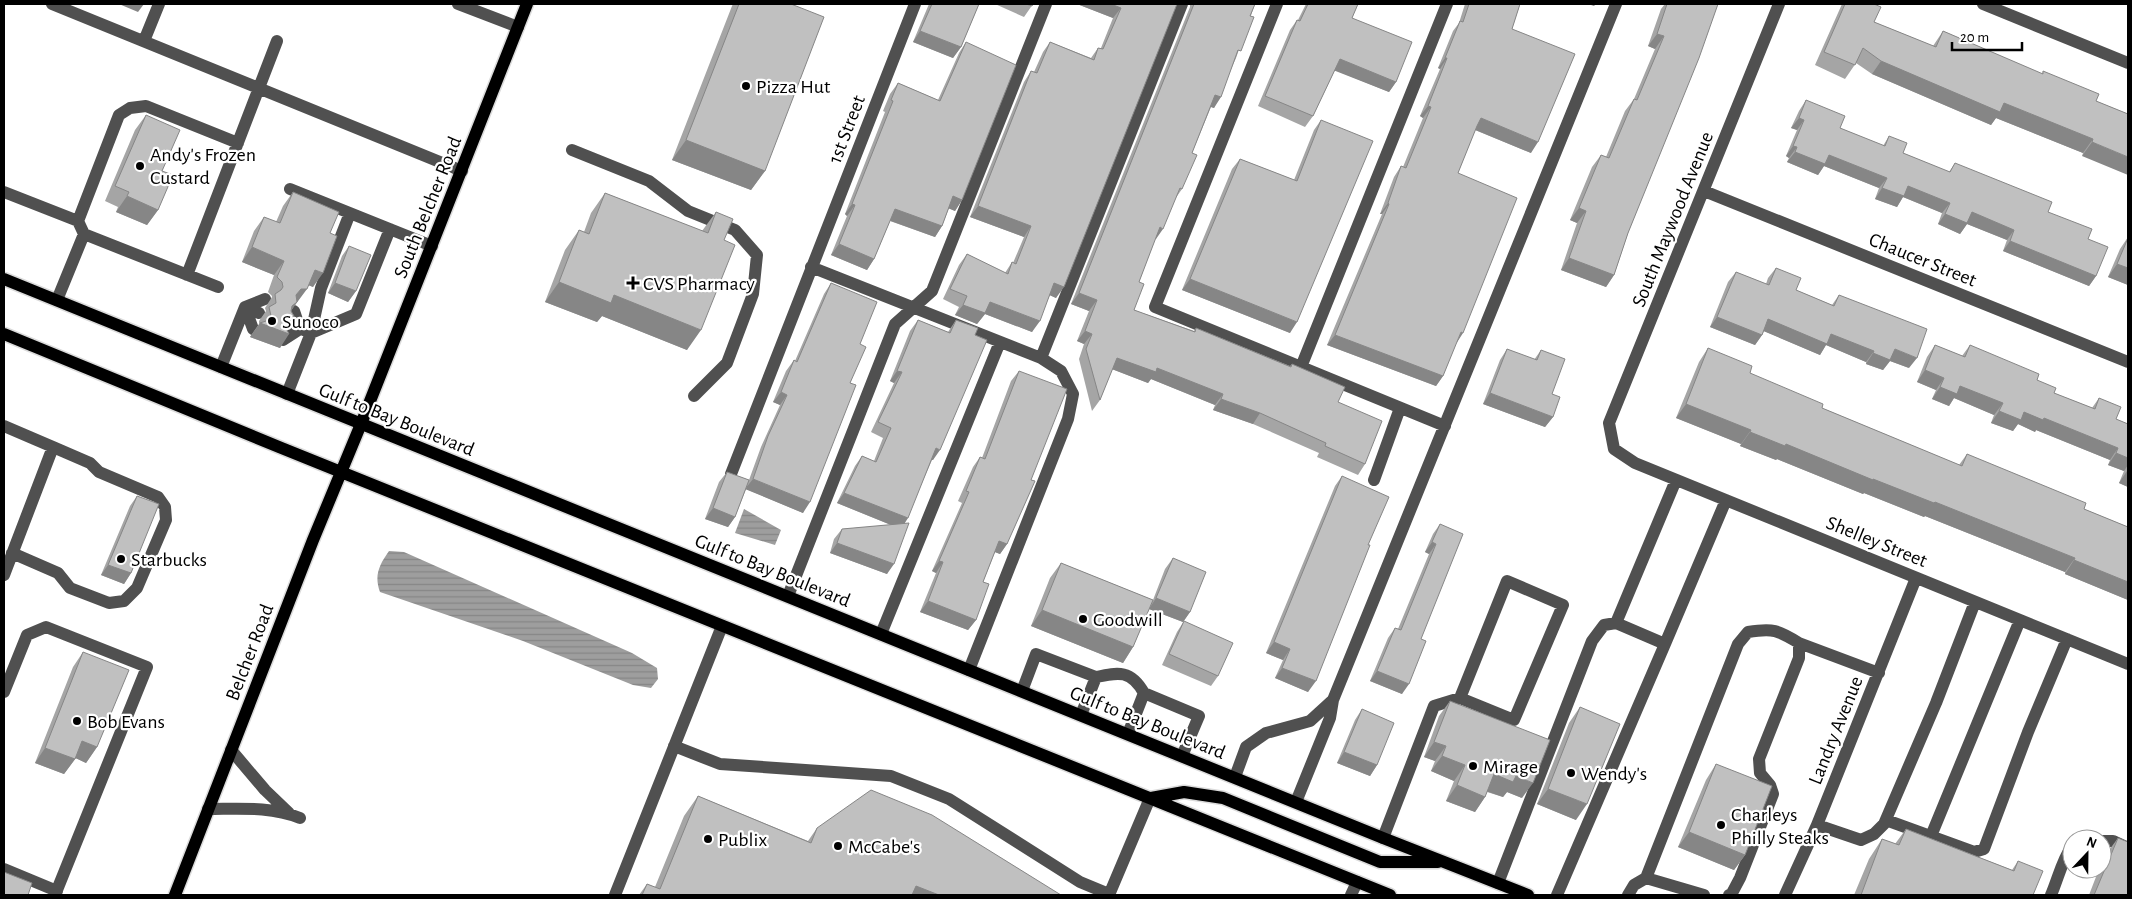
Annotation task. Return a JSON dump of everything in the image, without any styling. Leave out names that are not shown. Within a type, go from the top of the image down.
[{"type":"main road","name":"South Belcher Road","points":[[361,424],[527,4]]},
{"type":"main road","name":"Gulf to Bay Boulevard","points":[[4,279],[1382,838],[1448,862],[1528,895]]},
{"type":"main road","points":[[4,334],[1390,895]]},
{"type":"main road","name":"Belcher Road","points":[[175,895],[361,424]]},
{"type":"main road","points":[[1150,798],[1184,792],[1223,798],[1380,862],[1448,862]]},
{"type":"street","points":[[52,4],[462,171]]},
{"type":"street","points":[[144,41],[159,4]]},
{"type":"street","points":[[458,4],[518,27]]},
{"type":"street","name":"1st Street","points":[[731,474],[915,4]]},
{"type":"street","points":[[788,596],[895,324],[932,291],[1046,4]]},
{"type":"street","points":[[1041,358],[1182,4]]},
{"type":"street","points":[[1277,4],[1155,307],[1445,426]]},
{"type":"street","points":[[1301,367],[1447,4]]},
{"type":"street","points":[[1296,802],[1330,718],[1333,700],[1616,4]]},
{"type":"street","name":"South Maywood Avenue","points":[[1614,449],[1609,423],[1779,4]]},
{"type":"street","points":[[1983,4],[2128,63]]},
{"type":"street","points":[[187,275],[277,41]]},
{"type":"street","points":[[78,221],[119,115],[130,108],[146,106],[238,143]]},
{"type":"street","points":[[572,150],[649,181],[688,211],[734,230],[757,255],[754,294],[727,363],[694,396]]},
{"type":"street","points":[[290,189],[432,246]]},
{"type":"street","points":[[4,192],[78,221],[84,234],[218,287]]},
{"type":"street","name":"Chaucer Street","points":[[1704,192],[2128,362]]},
{"type":"street","points":[[286,394],[300,329],[321,288],[350,213]]},
{"type":"street","points":[[283,340],[300,329],[356,314],[390,229]]},
{"type":"street","points":[[57,300],[84,234]]},
{"type":"street","points":[[811,267],[1041,358],[1061,371],[1074,394],[1068,419],[969,670]]},
{"type":"street","points":[[221,367],[245,307],[265,298]]},
{"type":"street","points":[[245,307],[260,313]]},
{"type":"street","points":[[245,307],[253,329]]},
{"type":"street","points":[[294,311],[300,329]]},
{"type":"street","points":[[881,634],[1000,342]]},
{"type":"street","points":[[1374,480],[1400,408]]},
{"type":"street","points":[[4,426],[90,463],[99,472],[158,497],[165,507],[166,520],[137,588],[124,601],[109,603],[70,588],[58,573],[12,553]]},
{"type":"street","points":[[4,575],[53,447]]},
{"type":"street","name":"Shelley Street","points":[[1614,449],[1635,463],[2128,664]]},
{"type":"street","points":[[1616,623],[1676,480]]},
{"type":"street","points":[[1557,895],[1726,500]]},
{"type":"street","name":"Landry Avenue","points":[[1785,895],[1818,825],[1916,578]]},
{"type":"street","points":[[1382,838],[1434,706],[1460,698],[1514,720],[1563,605],[1507,582],[1460,698]]},
{"type":"street","points":[[1818,825],[1861,840],[1874,834],[1886,820],[1936,703],[1975,602]]},
{"type":"street","points":[[1931,836],[2020,620]]},
{"type":"street","points":[[1498,883],[1592,641],[1604,625],[1616,623],[1665,644]]},
{"type":"street","points":[[615,895],[722,626]]},
{"type":"street","points":[[4,692],[27,635],[46,627],[147,666],[56,893],[4,869]]},
{"type":"street","points":[[1628,895],[1634,885],[1646,878],[1738,644],[1748,632],[1762,630],[1779,631],[1799,643],[1878,673]]},
{"type":"street","points":[[1886,820],[1974,852],[1984,849],[2028,732],[2067,639]]},
{"type":"street","points":[[1729,895],[1731,895],[1740,878],[1773,794],[1770,785],[1760,773],[1759,759],[1799,658],[1799,643]]},
{"type":"street","points":[[1022,691],[1036,654],[1096,678],[1118,672],[1137,680],[1144,693],[1199,716],[1182,756]]},
{"type":"street","points":[[1081,715],[1096,678]]},
{"type":"street","points":[[1128,734],[1144,693]]},
{"type":"street","points":[[1234,777],[1246,747],[1266,733],[1310,721],[1333,700]]},
{"type":"street","points":[[674,746],[720,764],[891,776],[949,799],[1080,882],[1109,895],[1150,798]]},
{"type":"street","points":[[208,809],[262,810],[294,816],[265,790],[231,750]]},
{"type":"street","points":[[2112,841],[2128,848]]},
{"type":"street","points":[[2051,895],[2062,867]]},
{"type":"street","points":[[1646,878],[1704,895]]},
{"type":"street","points":[[1351,895],[1357,882]]},
{"type":"shaded area","points":[[744,509],[781,530],[775,545],[735,533]]},
{"type":"shaded area","points":[[389,551],[404,552],[632,653],[657,668],[658,679],[651,688],[633,685],[523,641],[380,592],[377,581],[378,571]]},
{"type":"building","name":"Pizza Hut","points":[[739,4],[791,4],[824,17],[765,171],[686,140]]},
{"type":"building","points":[[932,4],[979,4],[961,47],[920,31]]},
{"type":"building","points":[[1111,4],[1177,4],[1064,287],[1054,283],[1040,321],[990,302],[985,313],[963,305],[967,296],[950,289],[967,254],[1008,274],[1012,262],[1016,264],[1031,226],[978,206],[1031,71],[1037,73],[1050,42],[1094,60],[1098,48],[1103,49],[1121,8]]},
{"type":"building","points":[[1194,4],[1255,4],[1250,16],[1254,17],[1241,51],[1238,50],[1221,97],[1215,95],[1192,153],[1197,155],[1182,189],[1180,188],[1163,229],[1160,227],[1139,282],[1144,284],[1134,310],[1195,332],[1196,328],[1291,367],[1292,364],[1345,387],[1338,402],[1382,421],[1365,464],[1325,446],[1326,443],[1260,413],[1221,399],[1223,394],[1157,368],[1156,372],[1117,358],[1100,400],[1086,349],[1092,334],[1085,331],[1097,300],[1079,293]]},
{"type":"building","points":[[1308,4],[1358,4],[1352,18],[1412,42],[1396,82],[1340,59],[1313,116],[1265,96],[1297,20],[1300,21]]},
{"type":"building","points":[[1469,4],[1520,4],[1512,29],[1575,54],[1538,142],[1481,118],[1477,126],[1458,173],[1517,198],[1463,333],[1461,332],[1443,376],[1335,335],[1389,204],[1401,166],[1406,168],[1431,107],[1428,106],[1447,58],[1445,58],[1460,21],[1463,22]]},
{"type":"building","points":[[1667,4],[1718,4],[1699,58],[1628,233],[1614,275],[1569,258],[1586,211],[1579,208],[1601,155],[1609,158],[1634,99],[1637,100],[1664,36],[1657,34]]},
{"type":"building","points":[[1845,4],[1874,4],[1881,7],[1874,22],[1936,47],[1943,31],[2043,74],[2043,71],[2099,94],[2096,101],[2128,114],[2128,157],[2092,142],[2093,139],[2004,103],[2000,112],[1881,61],[1863,48],[1855,65],[1824,52]]},
{"type":"building","points":[[966,42],[1016,65],[962,200],[953,196],[942,226],[895,209],[874,259],[839,244],[855,205],[852,204],[893,101],[891,100],[898,83],[940,101]]},
{"type":"building","points":[[1806,100],[1845,116],[1840,128],[1885,146],[1889,136],[1907,143],[1903,153],[1950,172],[1955,163],[2052,202],[2048,212],[2092,229],[2088,239],[2108,247],[2096,276],[2010,241],[2014,230],[1972,212],[1967,223],[1945,214],[1950,203],[1908,186],[1904,196],[1882,188],[1887,178],[1829,155],[1825,164],[1795,152],[1797,147],[1793,146],[1804,120],[1799,118]]},
{"type":"building","name":"Andy's Frozen Custard","points":[[146,115],[180,130],[162,171],[173,175],[158,210],[127,196],[129,192],[115,186]]},
{"type":"building","points":[[1321,120],[1373,141],[1297,322],[1190,279],[1240,159],[1297,181]]},
{"type":"building","points":[[293,192],[339,212],[330,233],[337,236],[323,273],[315,270],[307,289],[301,289],[296,295],[297,302],[292,306],[291,311],[294,316],[286,322],[285,326],[289,334],[260,323],[269,320],[271,316],[269,307],[276,303],[275,294],[283,287],[282,282],[277,277],[284,261],[252,247],[264,217],[280,223]]},
{"type":"building","name":"CVS Pharmacy","points":[[605,193],[708,233],[716,212],[733,219],[724,240],[735,245],[701,330],[614,295],[611,303],[559,282],[579,230],[589,234]]},
{"type":"building","points":[[2128,238],[2128,268],[2117,264]]},
{"type":"building","points":[[349,246],[371,255],[356,291],[335,283]]},
{"type":"building","points":[[1776,268],[1801,278],[1796,290],[1834,306],[1839,295],[1927,329],[1917,358],[1895,349],[1890,360],[1873,353],[1874,351],[1831,334],[1827,344],[1768,319],[1762,335],[1717,317],[1736,272],[1769,285]]},
{"type":"building","points":[[831,283],[877,302],[860,344],[866,347],[850,383],[856,385],[810,502],[753,479],[768,436],[787,395],[781,392],[794,360],[797,362]]},
{"type":"building","points":[[918,320],[950,333],[956,320],[978,328],[975,335],[987,340],[940,450],[936,448],[908,518],[844,493],[862,456],[876,462],[891,428],[878,422],[902,372],[897,371]]},
{"type":"building","points":[[1935,345],[1965,357],[1970,345],[2039,374],[2037,380],[2056,388],[2054,393],[2095,409],[2099,398],[2121,407],[2116,419],[2128,424],[2128,458],[2116,453],[2118,448],[2044,418],[2043,420],[2024,412],[2021,420],[1999,411],[2003,403],[1960,386],[1957,394],[1940,387],[1944,378],[1925,370]]},
{"type":"building","points":[[1708,348],[1752,366],[1750,373],[1823,404],[1822,408],[1962,466],[1967,454],[2086,503],[2084,509],[2128,527],[2128,582],[2074,560],[2075,558],[1935,502],[1873,480],[1786,444],[1785,446],[1686,404]]},
{"type":"building","points":[[1507,349],[1537,360],[1541,350],[1565,359],[1552,394],[1560,397],[1553,417],[1490,393]]},
{"type":"building","points":[[1019,371],[1067,389],[1031,480],[1035,481],[1007,544],[999,541],[983,582],[989,584],[976,620],[928,601],[943,562],[939,561],[969,492],[966,491],[980,457],[985,459]]},
{"type":"building","points":[[727,472],[749,480],[735,517],[713,508]]},
{"type":"building","points":[[1342,476],[1389,497],[1368,545],[1370,545],[1316,681],[1282,668],[1290,649],[1274,642]]},
{"type":"building","name":"Starbucks","points":[[137,496],[159,504],[131,573],[108,565]]},
{"type":"building","points":[[909,523],[894,564],[837,543],[842,529]]},
{"type":"building","points":[[1440,524],[1463,534],[1421,639],[1426,641],[1409,684],[1377,671],[1395,628],[1401,630],[1436,544],[1432,542]]},
{"type":"building","points":[[1173,558],[1206,572],[1190,612],[1156,598]]},
{"type":"building","points":[[1061,563],[1153,600],[1133,647],[1042,610]]},
{"type":"building","points":[[1184,621],[1233,643],[1218,676],[1169,654]]},
{"type":"building","name":"Bob Evans","points":[[83,652],[129,670],[97,747],[82,741],[75,759],[45,748]]},
{"type":"building","points":[[1450,701],[1550,740],[1533,783],[1516,776],[1513,782],[1494,774],[1485,797],[1457,785],[1465,765],[1442,756],[1446,746],[1434,742]]},
{"type":"building","points":[[1580,707],[1620,724],[1587,804],[1548,789]]},
{"type":"building","points":[[1362,709],[1394,723],[1377,765],[1344,752]]},
{"type":"building","name":"Charleys Philly Steaks","points":[[1716,764],[1772,786],[1745,855],[1689,832]]},
{"type":"building","points":[[871,790],[932,815],[1061,895],[939,895],[916,886],[912,895],[642,895],[647,884],[660,889],[698,796],[811,843],[817,828]]},
{"type":"building","points":[[1906,829],[2014,871],[2018,861],[2043,871],[2033,895],[1861,895],[1882,839],[1899,845]]},
{"type":"building","points":[[2118,838],[2128,842],[2128,895],[2094,895],[2101,879],[2112,879],[2112,852]]},
{"type":"building","points":[[4,872],[32,883],[28,895],[4,895]]},
{"type":"place","name":"Pizza Hut","points":[[746,86]]},
{"type":"place","name":"Andy's Frozen Custard","points":[[140,166]]},
{"type":"place","name":"CVS Pharmacy","points":[[633,283]]},
{"type":"place","name":"Sunoco","points":[[272,321]]},
{"type":"place","name":"Starbucks","points":[[121,559]]},
{"type":"place","name":"Goodwill","points":[[1083,619]]},
{"type":"place","name":"Bob Evans","points":[[77,721]]},
{"type":"place","name":"Mirage","points":[[1473,766]]},
{"type":"place","name":"Wendy's","points":[[1571,773]]},
{"type":"place","name":"Charleys Philly Steaks","points":[[1721,825]]},
{"type":"place","name":"Publix","points":[[708,839]]},
{"type":"place","name":"McCabe's","points":[[838,846]]}]
